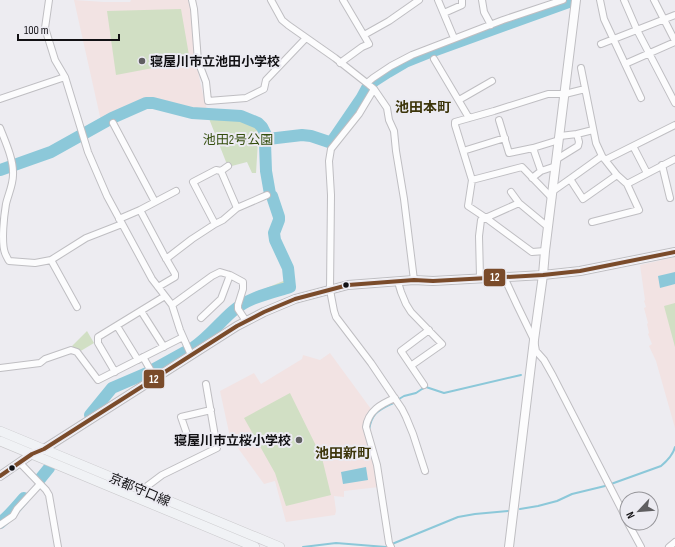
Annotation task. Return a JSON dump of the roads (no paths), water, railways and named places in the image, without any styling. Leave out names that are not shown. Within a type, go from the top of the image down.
[{"type":"main road","points":[[509,547],[576,2]]},
{"type":"main road","points":[[0,476],[32,454],[44,449],[152,374],[191,355],[246,321],[295,299],[348,285],[414,280],[433,281],[480,277],[504,277],[580,271],[675,252]]},
{"type":"main road","name":"京都守口線","points":[[0,431],[280,547]]},
{"type":"main road","name":"京都守口線","points":[[0,441],[255,547]]},
{"type":"street","points":[[48,0],[45,28],[55,60],[65,77],[88,152],[106,194],[120,221],[152,279],[172,305],[191,355]]},
{"type":"street","points":[[192,0],[198,61],[206,82],[208,101],[246,98],[264,89],[266,80],[306,38]]},
{"type":"street","points":[[271,0],[282,20],[370,86],[387,108],[389,120],[394,131],[414,280]]},
{"type":"street","points":[[340,63],[362,47],[369,44],[343,0]]},
{"type":"street","points":[[364,35],[389,21],[419,0]]},
{"type":"street","points":[[438,0],[454,38]]},
{"type":"street","points":[[444,13],[462,5],[462,0]]},
{"type":"street","points":[[482,0],[484,12],[492,25]]},
{"type":"street","points":[[425,471],[406,417],[371,363],[336,317],[334,311],[330,290],[331,195],[329,161],[331,149],[359,114],[373,78],[391,66],[412,55],[454,38],[563,0]]},
{"type":"street","points":[[600,0],[604,19],[641,98]]},
{"type":"street","points":[[624,0],[637,30],[675,102]]},
{"type":"street","points":[[625,64],[675,42],[654,0]]},
{"type":"street","points":[[601,44],[675,15]]},
{"type":"street","points":[[434,59],[469,118]]},
{"type":"street","points":[[582,68],[596,143],[604,158],[617,175],[627,184],[639,210],[592,222]]},
{"type":"street","points":[[0,99],[65,77]]},
{"type":"street","points":[[459,100],[492,81]]},
{"type":"street","points":[[545,251],[532,252],[468,206],[472,180],[455,122],[548,94],[565,94],[585,89]]},
{"type":"street","points":[[499,120],[509,153],[533,148],[559,138],[593,130]]},
{"type":"street","points":[[113,123],[155,202]]},
{"type":"street","points":[[472,180],[522,167],[532,178],[553,195],[570,179],[604,158],[633,146],[673,126],[675,133]]},
{"type":"street","points":[[0,128],[9,150],[13,179],[6,204],[4,226],[4,247],[6,256],[10,261],[32,263],[51,260],[86,238],[176,191]]},
{"type":"street","points":[[532,178],[578,146],[579,142],[577,134]]},
{"type":"street","points":[[463,151],[505,138]]},
{"type":"street","points":[[633,146],[647,173]]},
{"type":"street","points":[[533,148],[541,171]]},
{"type":"street","points":[[627,184],[675,159]]},
{"type":"street","points":[[662,165],[670,198]]},
{"type":"street","points":[[215,224],[193,182],[216,170],[221,171],[228,166]]},
{"type":"street","points":[[221,171],[237,208]]},
{"type":"street","points":[[570,179],[583,199],[617,175]]},
{"type":"street","points":[[511,192],[519,202],[548,227]]},
{"type":"street","points":[[166,258],[192,239],[223,220],[237,208],[267,195]]},
{"type":"street","points":[[480,277],[478,236],[481,220],[519,202]]},
{"type":"street","points":[[140,210],[175,274],[175,277],[158,287]]},
{"type":"street","points":[[51,260],[77,307]]},
{"type":"street","points":[[172,305],[212,276],[220,272],[230,274],[243,282],[243,289],[238,307],[246,321]]},
{"type":"street","points":[[201,318],[222,299],[230,274]]},
{"type":"street","points":[[504,277],[534,340],[536,351],[544,360],[554,376],[619,504]]},
{"type":"street","points":[[398,282],[406,304],[411,312],[442,344],[412,365]]},
{"type":"street","points":[[115,372],[98,343],[98,337],[165,296]]},
{"type":"street","points":[[141,311],[164,347]]},
{"type":"street","points":[[117,326],[152,374]]},
{"type":"street","points":[[424,385],[412,365],[401,351],[429,330]]},
{"type":"street","points":[[0,368],[40,363],[45,359],[71,350],[77,352],[98,380],[183,337]]},
{"type":"street","points":[[142,490],[162,475],[217,448],[206,384]]},
{"type":"street","points":[[391,547],[389,543],[377,465],[366,427],[366,422],[375,409],[395,398]]},
{"type":"street","points":[[190,443],[181,417],[210,410]]},
{"type":"street","points":[[20,463],[49,495],[58,547]]},
{"type":"street","points":[[0,525],[13,516],[17,509],[40,484]]},
{"type":"street","points":[[633,531],[641,547]]},
{"type":"street","points":[[669,547],[675,542]]},
{"type":"water","points":[[675,272],[675,284],[660,288],[658,276]]},
{"type":"water","points":[[366,467],[368,480],[343,484],[341,472]]},
{"type":"waterway","points":[[0,170],[51,152],[112,118],[146,103],[153,103],[192,113],[241,116],[258,123],[262,127],[268,139],[302,135],[311,136],[329,142],[333,140],[367,88],[374,81],[405,62],[574,0]]},
{"type":"waterway","points":[[194,347],[205,339],[228,315],[239,306],[260,296],[290,287],[288,268],[275,240],[274,233],[279,217],[270,194],[266,171],[265,143],[268,139]]},
{"type":"waterway","points":[[90,415],[112,388],[147,373],[185,352]]},
{"type":"waterway","points":[[399,399],[416,393],[426,387],[444,393],[521,375]]},
{"type":"waterway","points":[[369,430],[370,424],[375,415],[381,409],[395,402]]},
{"type":"waterway","points":[[611,484],[661,466],[670,458],[675,447]]},
{"type":"waterway","points":[[40,479],[49,468]]},
{"type":"waterway","points":[[520,509],[557,501],[572,494],[605,486]]},
{"type":"waterway","points":[[0,523],[24,498]]},
{"type":"waterway","points":[[392,544],[458,517],[508,511]]},
{"type":"waterway","points":[[303,547],[336,543],[386,547]]},
{"type":"place","name":"寝屋川市立池田小学校","points":[[142,61]]},
{"type":"place","name":"寝屋川市立桜小学校","points":[[299,440]]},
{"type":"district","name":"池田本町","points":[[423,107]]},
{"type":"district","name":"池田新町","points":[[343,453]]},
{"type":"park label","name":"池田2号公園","points":[[238,139]]}]
